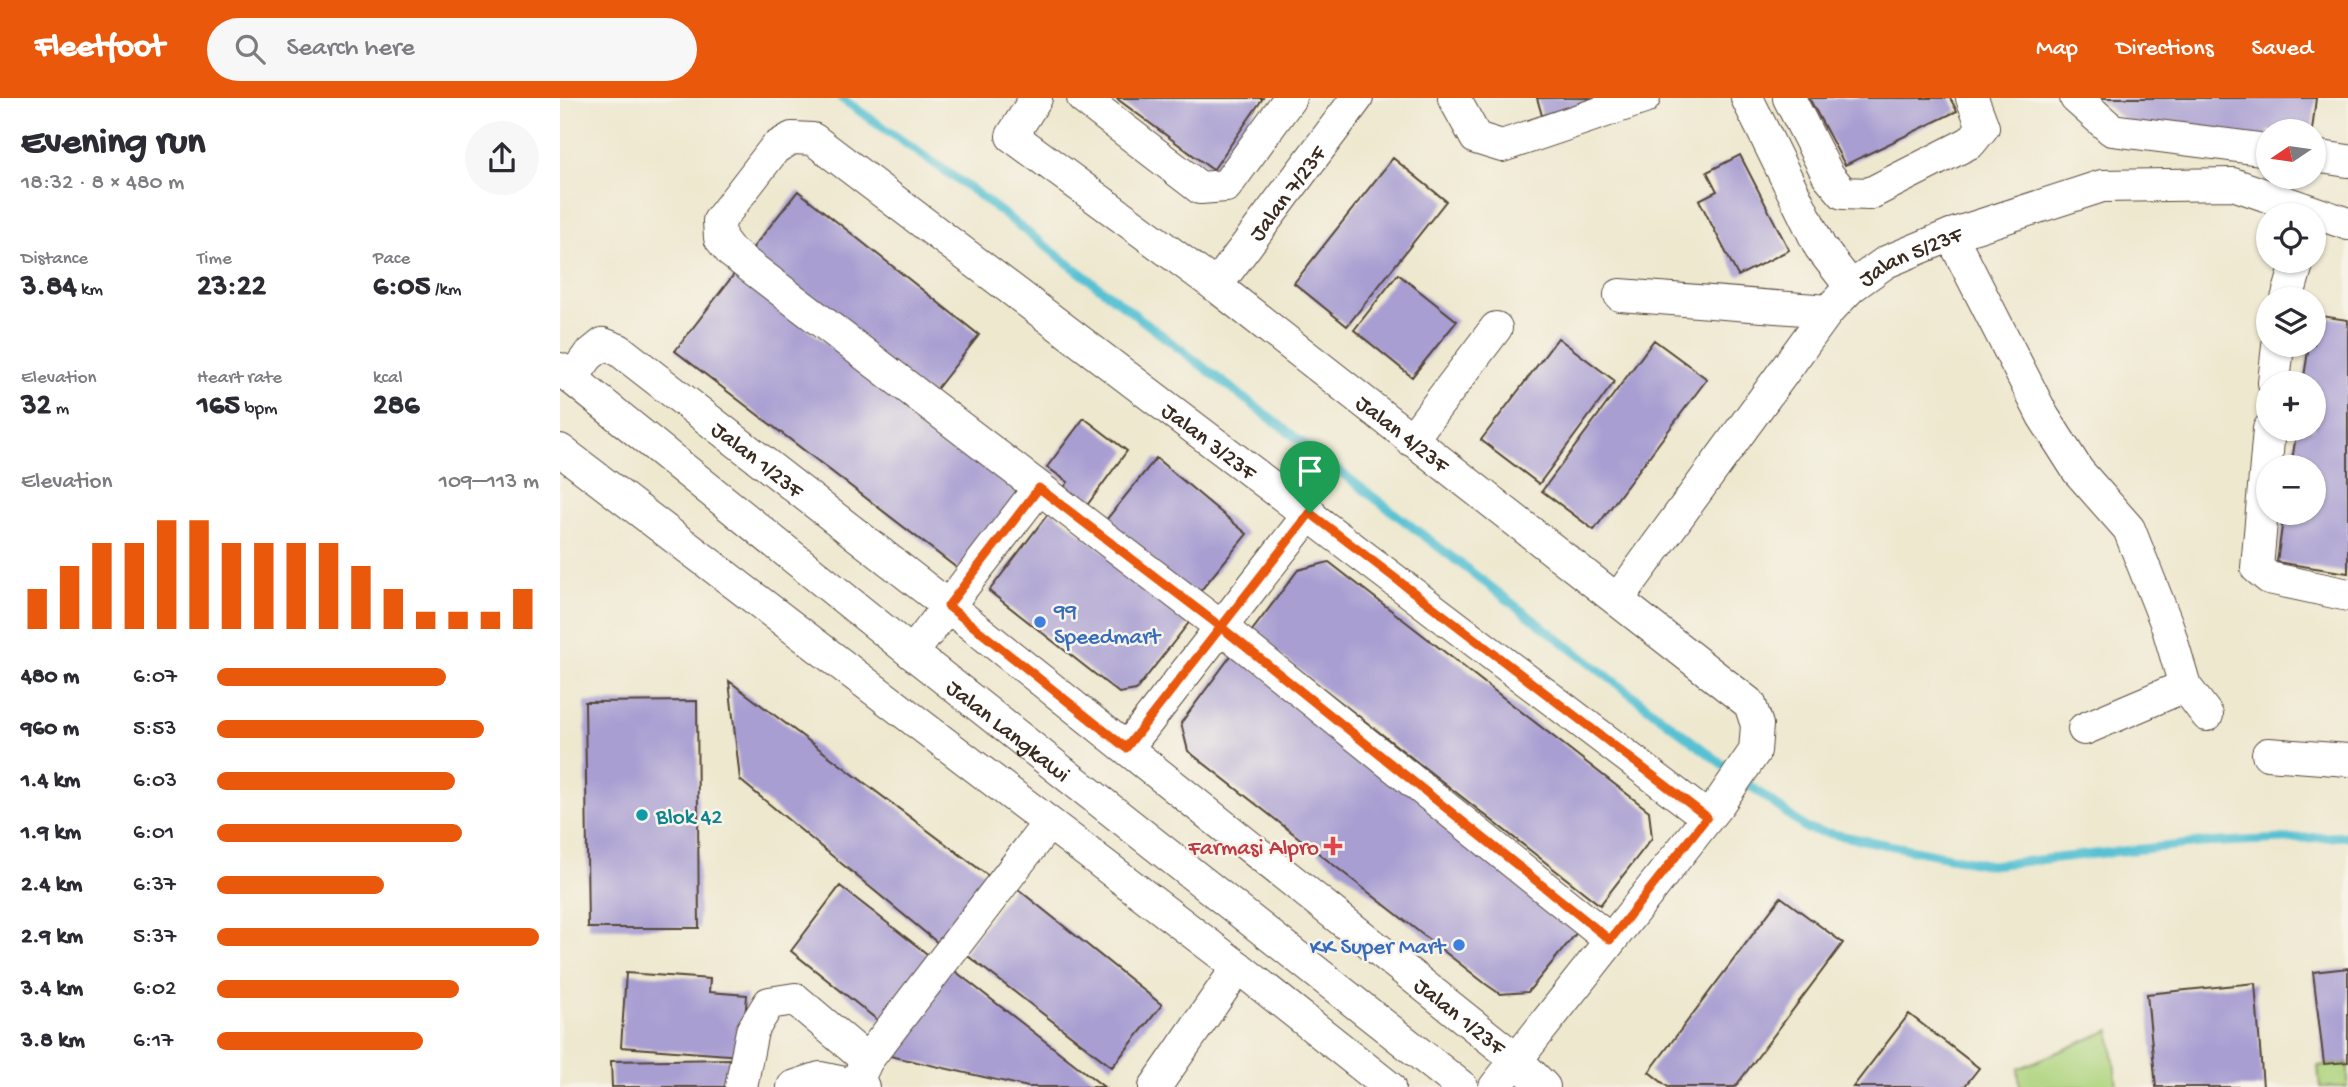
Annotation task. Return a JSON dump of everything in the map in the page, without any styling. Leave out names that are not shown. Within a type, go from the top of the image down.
[{"type":"street","name":"Jalan 4/23F","points":[[1036,98],[1012,136],[1216,286],[1618,598],[1750,704],[1757,725],[1755,751],[1714,809]]},
{"type":"street","points":[[1083,98],[1200,188],[1226,186],[1290,98]]},
{"type":"street","name":"Jalan 7/23F","points":[[1216,286],[1357,98]]},
{"type":"street","points":[[1454,98],[1476,138],[1502,146],[1644,98]]},
{"type":"street","points":[[1747,98],[1820,247],[1851,287]]},
{"type":"street","points":[[1789,98],[1828,175],[1843,193],[1869,194],[1971,142],[1983,127],[1972,98]]},
{"type":"street","points":[[2076,98],[2112,130],[2256,148]]},
{"type":"street","name":"Jalan 3/23F","points":[[1039,488],[731,252],[720,238],[719,220],[775,148],[792,138],[813,139],[1310,513],[1714,809]]},
{"type":"street","points":[[2326,157],[2348,160]]},
{"type":"street","name":"Jalan 5/23F","points":[[1618,598],[1828,311],[1851,287],[1886,262],[1951,235],[2102,186],[2233,184],[2283,203]]},
{"type":"street","name":"Jalan 5/23F","points":[[2326,218],[2348,224]]},
{"type":"street","points":[[1951,235],[2043,416],[2078,471],[2129,529],[2167,625],[2185,686],[2207,716]]},
{"type":"street","points":[[1620,295],[1828,311]]},
{"type":"street","points":[[1411,439],[1496,328]]},
{"type":"street","name":"Jalan 1/23F","points":[[566,373],[603,344],[620,350],[948,606],[1517,1060],[1544,1087]]},
{"type":"street","name":"Jalan Langkawi","points":[[566,373],[912,653],[1462,1087]]},
{"type":"street","points":[[2268,441],[2257,568],[2269,578],[2348,595]]},
{"type":"street","points":[[566,465],[1238,967],[1389,1087]]},
{"type":"street","points":[[912,653],[1039,488],[1221,627],[1610,940]]},
{"type":"street","points":[[1126,748],[1310,513]]},
{"type":"street","points":[[2084,729],[2185,686]]},
{"type":"street","points":[[2268,754],[2348,760]]},
{"type":"street","points":[[1495,1087],[1714,809]]},
{"type":"street","points":[[862,1078],[1048,824]]},
{"type":"street","points":[[1154,1087],[1238,967]]},
{"type":"street","points":[[741,1087],[752,1031],[769,1003],[795,999],[862,1078]]},
{"type":"street","points":[[793,1087],[820,1078],[862,1078]]},
{"type":"green space","points":[[2110,1030],[2117,1087],[2020,1087],[2018,1069]]},
{"type":"green space","points":[[2348,1063],[2348,1087],[2320,1087],[2318,1066]]},
{"type":"building","points":[[1116,98],[1263,98],[1213,170]]},
{"type":"building","points":[[1537,98],[1617,98],[1543,119]]},
{"type":"building","points":[[1809,98],[1950,98],[1957,111],[1845,165]]},
{"type":"building","points":[[2096,98],[2316,98],[2313,119],[2256,119],[2256,145],[2129,123]]},
{"type":"building","points":[[1740,155],[1789,250],[1738,276],[1699,200],[1717,191],[1707,172]]},
{"type":"building","points":[[1393,158],[1446,201],[1347,326],[1294,283]]},
{"type":"building","points":[[798,191],[979,335],[928,400],[747,255]]},
{"type":"building","points":[[735,273],[1026,497],[966,575],[675,351]]},
{"type":"building","points":[[1398,274],[1457,321],[1412,377],[1354,330]]},
{"type":"building","points":[[2326,317],[2348,320],[2348,573],[2277,562],[2282,525],[2326,525],[2326,455],[2293,455],[2295,441],[2326,441],[2326,371],[2305,371],[2307,357],[2326,357]]},
{"type":"building","points":[[1558,338],[1615,381],[1539,484],[1481,440]]},
{"type":"building","points":[[1654,340],[1707,379],[1594,530],[1542,491]]},
{"type":"building","points":[[1084,418],[1127,451],[1082,512],[1059,494],[1068,482],[1047,467]]},
{"type":"building","points":[[1156,458],[1247,534],[1193,600],[1102,525]]},
{"type":"building","points":[[1051,510],[1191,620],[1136,690],[1119,693],[989,591]]},
{"type":"building","points":[[1329,562],[1649,811],[1652,838],[1600,905],[1251,632],[1298,570]]},
{"type":"building","points":[[1233,653],[1583,925],[1528,992],[1500,994],[1487,985],[1188,751],[1181,723]]},
{"type":"building","points":[[729,681],[995,881],[944,948],[740,780]]},
{"type":"building","name":"Blok 42","points":[[697,701],[699,928],[588,928],[585,702]]},
{"type":"building","points":[[840,886],[931,957],[880,1022],[791,951]]},
{"type":"building","points":[[1014,886],[1162,1005],[1112,1067],[964,953]]},
{"type":"building","points":[[1781,897],[1843,943],[1735,1087],[1668,1087],[1649,1072]]},
{"type":"building","points":[[951,968],[1104,1087],[1028,1087],[881,1054]]},
{"type":"building","points":[[2348,968],[2348,1062],[2324,1064],[2313,972]]},
{"type":"building","points":[[626,973],[710,979],[709,992],[747,995],[742,1056],[621,1047]]},
{"type":"building","points":[[2255,983],[2263,1087],[2156,1087],[2147,994]]},
{"type":"building","points":[[1909,1014],[1979,1068],[1964,1087],[1853,1087]]},
{"type":"building","points":[[731,1059],[731,1087],[612,1087],[611,1061]]},
{"type":"waterway","points":[[841,98],[971,189],[1807,829],[1990,865],[2200,843],[2348,836]]},
{"type":"place","name":"99 Speedmart","points":[[1040,622]]},
{"type":"place","name":"Blok 42","points":[[642,815]]},
{"type":"place","name":"Farmasi Alpro","points":[[1333,846]]},
{"type":"place","name":"KK Super Mart","points":[[1459,945]]},
{"type":"route","points":[[1310,513],[1221,627],[1039,488],[948,606],[1126,748],[1221,627],[1610,940],[1707,817],[1310,513]]}]
